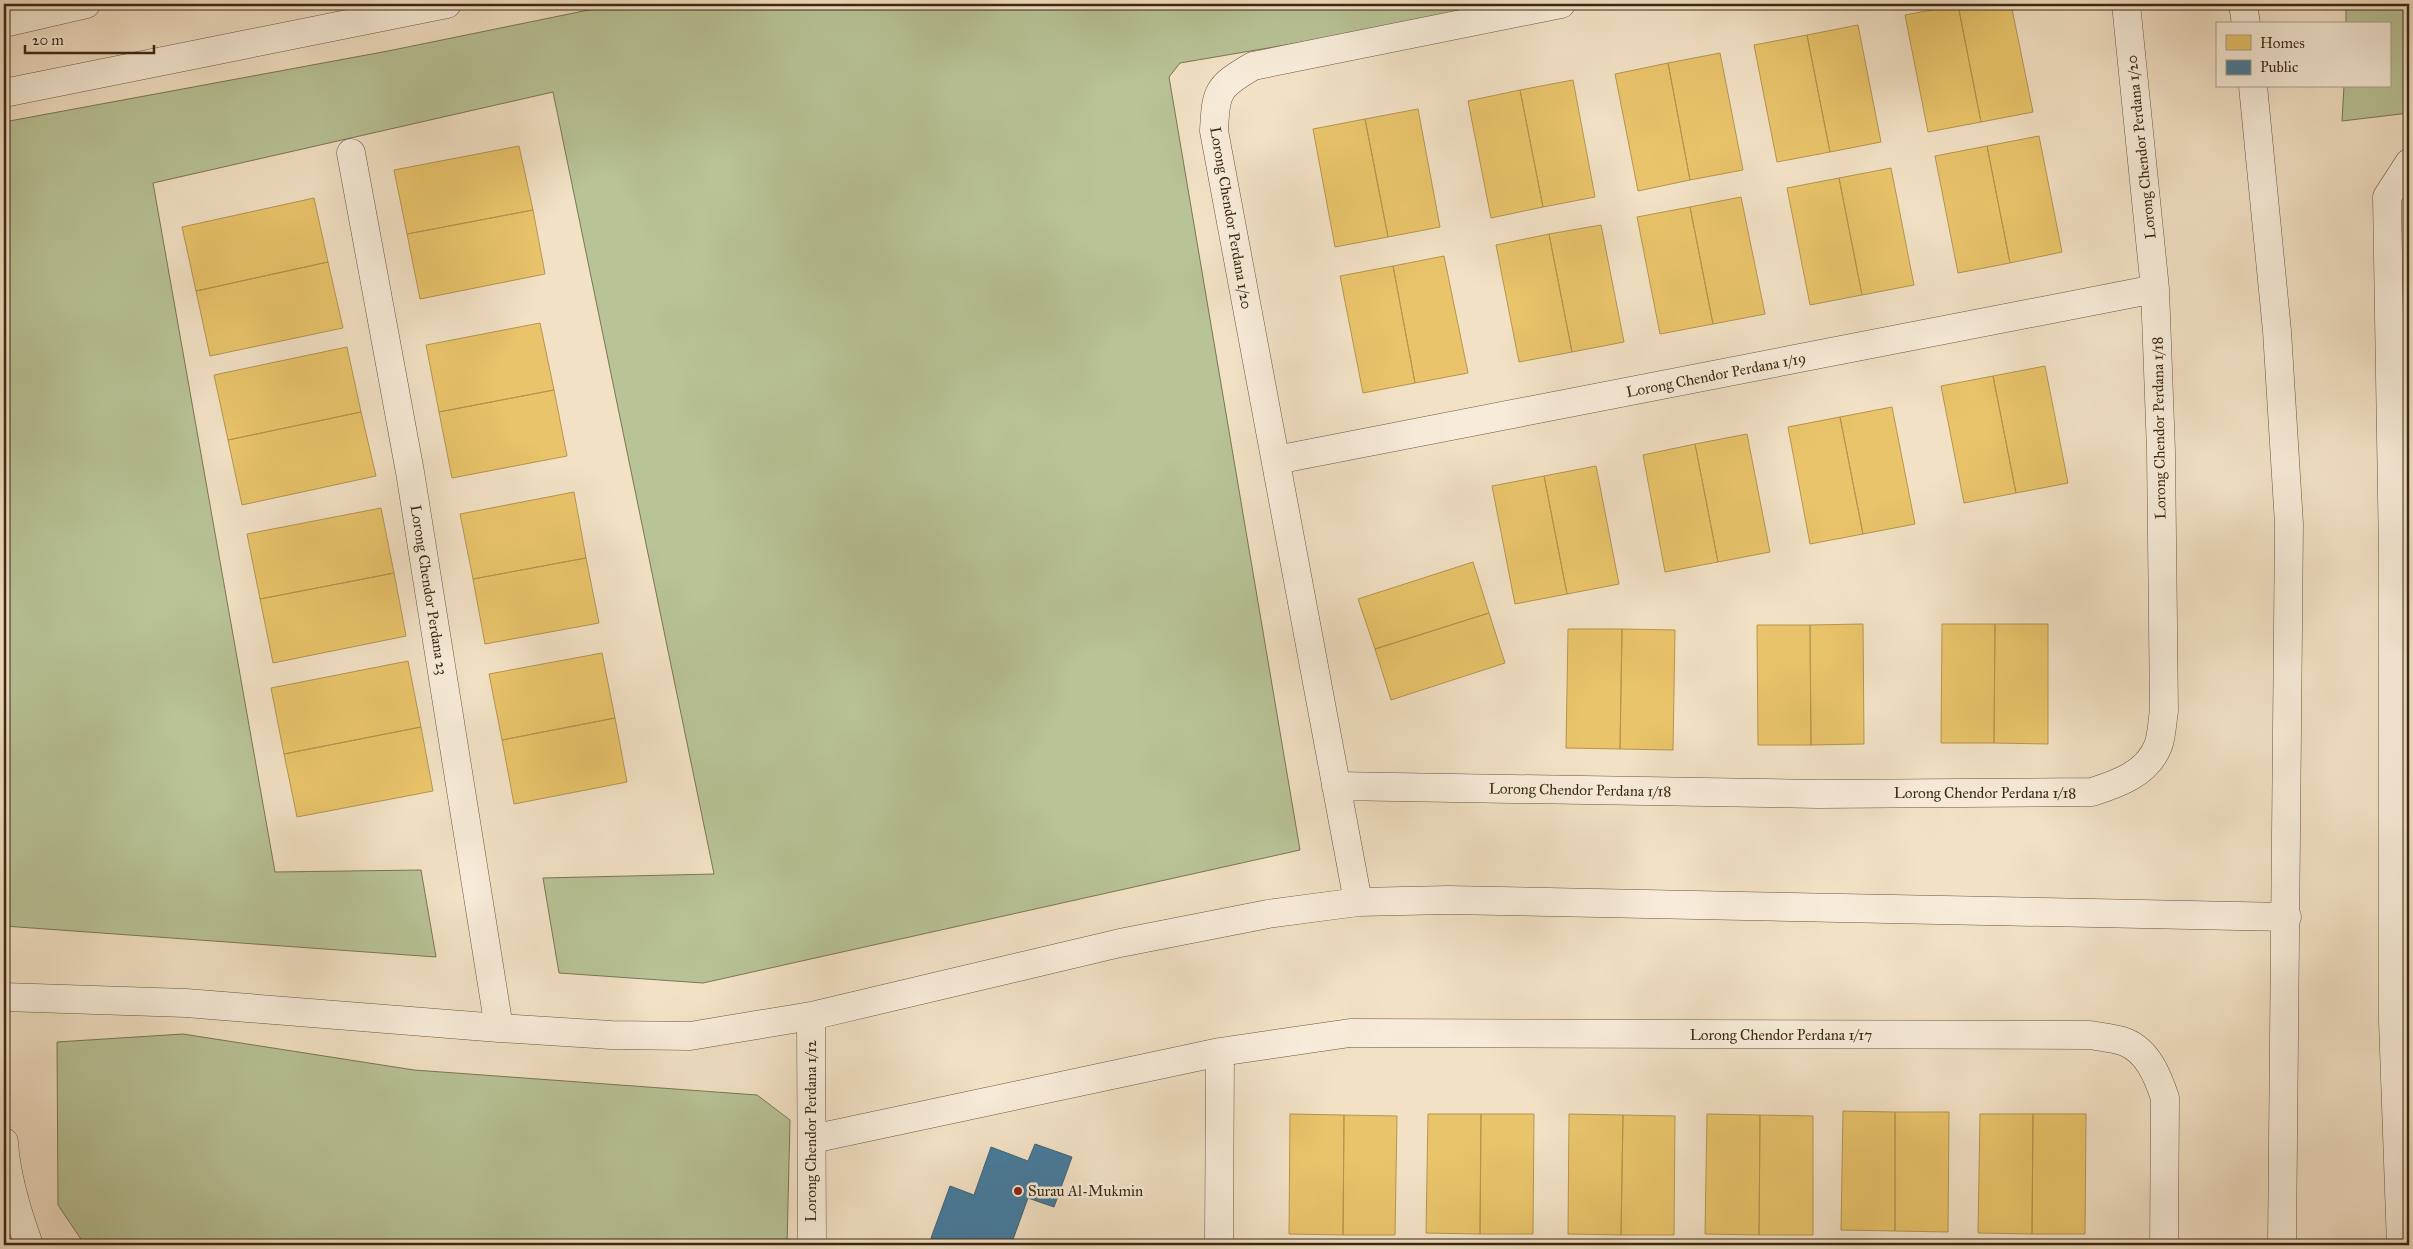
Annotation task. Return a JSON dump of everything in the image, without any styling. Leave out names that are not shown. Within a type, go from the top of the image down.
[{"type":"street","points":[[4,24],[86,4]]},
{"type":"street","points":[[4,93],[364,12],[447,4]]},
{"type":"street","name":"Lorong Chendor Perdana 1/20","points":[[1358,902],[1214,131],[1215,100],[1228,80],[1253,66],[1561,4]]},
{"type":"street","name":"Lorong Chendor Perdana 1/20","points":[[2126,4],[2155,289]]},
{"type":"street","points":[[2243,4],[2246,22]]},
{"type":"street","points":[[2253,88],[2278,331],[2288,505],[2287,917],[2282,1245]]},
{"type":"street","name":"Lorong Chendor Perdana 23","points":[[350,153],[410,472],[499,1028]]},
{"type":"street","points":[[2404,1243],[2401,1021],[2401,553],[2388,197],[2409,163]]},
{"type":"street","name":"Lorong Chendor Perdana 1/19","points":[[1276,460],[2155,289]]},
{"type":"street","name":"Lorong Chendor Perdana 1/18","points":[[1336,786],[1818,794],[2092,792],[2124,782],[2145,764],[2158,747],[2164,711],[2161,452],[2155,289]]},
{"type":"street","points":[[4,997],[186,1004],[611,1035],[690,1036],[811,1016],[1120,943],[1268,914],[1358,902],[1458,900],[2287,917]]},
{"type":"street","name":"Lorong Chendor Perdana 1/12","points":[[811,1016],[812,1245]]},
{"type":"street","name":"Lorong Chendor Perdana 1/17","points":[[812,1139],[1220,1052],[1350,1033],[2090,1036],[2125,1042],[2144,1056],[2158,1076],[2165,1098],[2164,1245]]},
{"type":"street","points":[[1219,1245],[1220,1052]]},
{"type":"street","points":[[4,1142],[5,1158],[16,1210],[29,1245]]},
{"type":"green space","points":[[618,4],[1526,4],[1180,63],[1169,77],[1300,850],[703,983],[559,973],[543,878],[714,874],[553,92],[153,183],[275,872],[421,870],[436,957],[4,926],[4,122],[388,51]]},
{"type":"green space","points":[[2346,4],[2408,4],[2409,113],[2342,121],[2344,88],[2390,88],[2390,22],[2346,22]]},
{"type":"green space","points":[[183,1034],[414,1070],[757,1095],[790,1120],[787,1245],[85,1245],[58,1205],[57,1042]]},
{"type":"building: Homes","points":[[2011,4],[2033,112],[1981,122],[1958,5]]},
{"type":"building: Homes","points":[[1958,5],[1981,122],[1928,132],[1905,15]]},
{"type":"building: Homes","points":[[1858,25],[1881,142],[1830,152],[1807,35]]},
{"type":"building: Homes","points":[[1807,35],[1830,152],[1777,162],[1754,45]]},
{"type":"building: Homes","points":[[1720,53],[1743,170],[1690,180],[1668,63]]},
{"type":"building: Homes","points":[[1668,63],[1690,180],[1638,191],[1615,74]]},
{"type":"building: Homes","points":[[1573,80],[1595,197],[1543,207],[1520,90]]},
{"type":"building: Homes","points":[[1520,90],[1543,207],[1491,218],[1468,101]]},
{"type":"building: Homes","points":[[1418,109],[1440,227],[1388,237],[1365,119]]},
{"type":"building: Homes","points":[[1365,119],[1388,237],[1335,247],[1313,129]]},
{"type":"building: Homes","points":[[2039,136],[2062,252],[2010,263],[1987,146]]},
{"type":"building: Homes","points":[[519,146],[533,210],[407,234],[394,170]]},
{"type":"building: Homes","points":[[1987,146],[2010,263],[1958,273],[1935,156]]},
{"type":"building: Homes","points":[[1891,168],[1914,285],[1862,295],[1839,178]]},
{"type":"building: Homes","points":[[1839,178],[1862,295],[1810,305],[1787,188]]},
{"type":"building: Homes","points":[[1741,197],[1765,314],[1713,324],[1690,207]]},
{"type":"building: Homes","points":[[314,198],[328,262],[196,291],[182,227]]},
{"type":"building: Homes","points":[[1690,207],[1713,324],[1660,334],[1637,217]]},
{"type":"building: Homes","points":[[533,210],[545,274],[420,299],[407,234]]},
{"type":"building: Homes","points":[[1601,225],[1624,342],[1572,352],[1549,234]]},
{"type":"building: Homes","points":[[1549,234],[1572,352],[1519,362],[1496,245]]},
{"type":"building: Homes","points":[[1444,256],[1468,373],[1415,383],[1393,266]]},
{"type":"building: Homes","points":[[328,262],[343,328],[210,356],[196,291]]},
{"type":"building: Homes","points":[[1393,266],[1415,383],[1363,393],[1340,276]]},
{"type":"building: Homes","points":[[540,323],[554,390],[439,412],[426,345]]},
{"type":"building: Homes","points":[[347,347],[361,412],[228,440],[214,375]]},
{"type":"building: Homes","points":[[2045,366],[2068,483],[2016,493],[1993,376]]},
{"type":"building: Homes","points":[[1993,376],[2016,493],[1964,503],[1941,386]]},
{"type":"building: Homes","points":[[554,390],[567,456],[452,478],[439,412]]},
{"type":"building: Homes","points":[[1892,407],[1915,524],[1863,534],[1840,417]]},
{"type":"building: Homes","points":[[361,412],[376,476],[242,505],[228,440]]},
{"type":"building: Homes","points":[[1840,417],[1863,534],[1810,544],[1788,427]]},
{"type":"building: Homes","points":[[1747,434],[1770,552],[1718,562],[1695,444]]},
{"type":"building: Homes","points":[[1695,444],[1718,562],[1665,572],[1643,455]]},
{"type":"building: Homes","points":[[1596,466],[1619,584],[1567,594],[1544,476]]},
{"type":"building: Homes","points":[[1544,476],[1567,594],[1515,604],[1492,486]]},
{"type":"building: Homes","points":[[574,492],[586,558],[473,579],[460,514]]},
{"type":"building: Homes","points":[[381,508],[394,573],[260,599],[247,534]]},
{"type":"building: Homes","points":[[586,558],[599,623],[485,644],[473,579]]},
{"type":"building: Homes","points":[[1473,562],[1489,613],[1375,649],[1358,599]]},
{"type":"building: Homes","points":[[394,573],[406,636],[273,663],[260,599]]},
{"type":"building: Homes","points":[[1489,613],[1505,663],[1391,700],[1375,649]]},
{"type":"building: Homes","points":[[1863,624],[1864,744],[1811,745],[1810,625]]},
{"type":"building: Homes","points":[[1942,624],[1995,624],[1994,743],[1941,743]]},
{"type":"building: Homes","points":[[1995,624],[2048,624],[2048,744],[1994,743]]},
{"type":"building: Homes","points":[[1757,625],[1810,625],[1811,745],[1758,745]]},
{"type":"building: Homes","points":[[1568,629],[1622,629],[1620,749],[1566,748]]},
{"type":"building: Homes","points":[[1622,629],[1675,630],[1673,750],[1620,749]]},
{"type":"building: Homes","points":[[602,653],[615,718],[502,740],[489,674]]},
{"type":"building: Homes","points":[[408,661],[421,727],[284,754],[271,688]]},
{"type":"building: Homes","points":[[615,718],[627,782],[514,804],[502,740]]},
{"type":"building: Homes","points":[[421,727],[433,791],[297,817],[284,754]]},
{"type":"building: Homes","points":[[1843,1111],[1895,1112],[1895,1231],[1841,1230]]},
{"type":"building: Homes","points":[[1895,1112],[1949,1112],[1948,1232],[1895,1231]]},
{"type":"building: Homes","points":[[1290,1114],[1344,1115],[1343,1235],[1289,1234]]},
{"type":"building: Homes","points":[[1428,1114],[1481,1114],[1480,1234],[1426,1233]]},
{"type":"building: Homes","points":[[1481,1114],[1534,1114],[1533,1234],[1480,1234]]},
{"type":"building: Homes","points":[[1569,1114],[1623,1115],[1621,1235],[1568,1234]]},
{"type":"building: Homes","points":[[1707,1114],[1760,1115],[1759,1235],[1705,1234]]},
{"type":"building: Homes","points":[[1980,1114],[2033,1114],[2032,1234],[1978,1233]]},
{"type":"building: Homes","points":[[2033,1114],[2086,1114],[2085,1234],[2032,1234]]},
{"type":"building: Homes","points":[[1344,1115],[1397,1116],[1395,1235],[1343,1235]]},
{"type":"building: Homes","points":[[1623,1115],[1675,1116],[1674,1235],[1621,1235]]},
{"type":"building: Homes","points":[[1760,1115],[1813,1116],[1813,1235],[1759,1235]]},
{"type":"building: Public","name":"Surau Al-Mukmin","points":[[1035,1144],[1072,1157],[1054,1207],[1028,1198],[1011,1245],[939,1245],[940,1242],[931,1238],[950,1186],[974,1195],[991,1147],[1028,1161]]},
{"type":"place","name":"Surau Al-Mukmin","points":[[1018,1191]]}]
